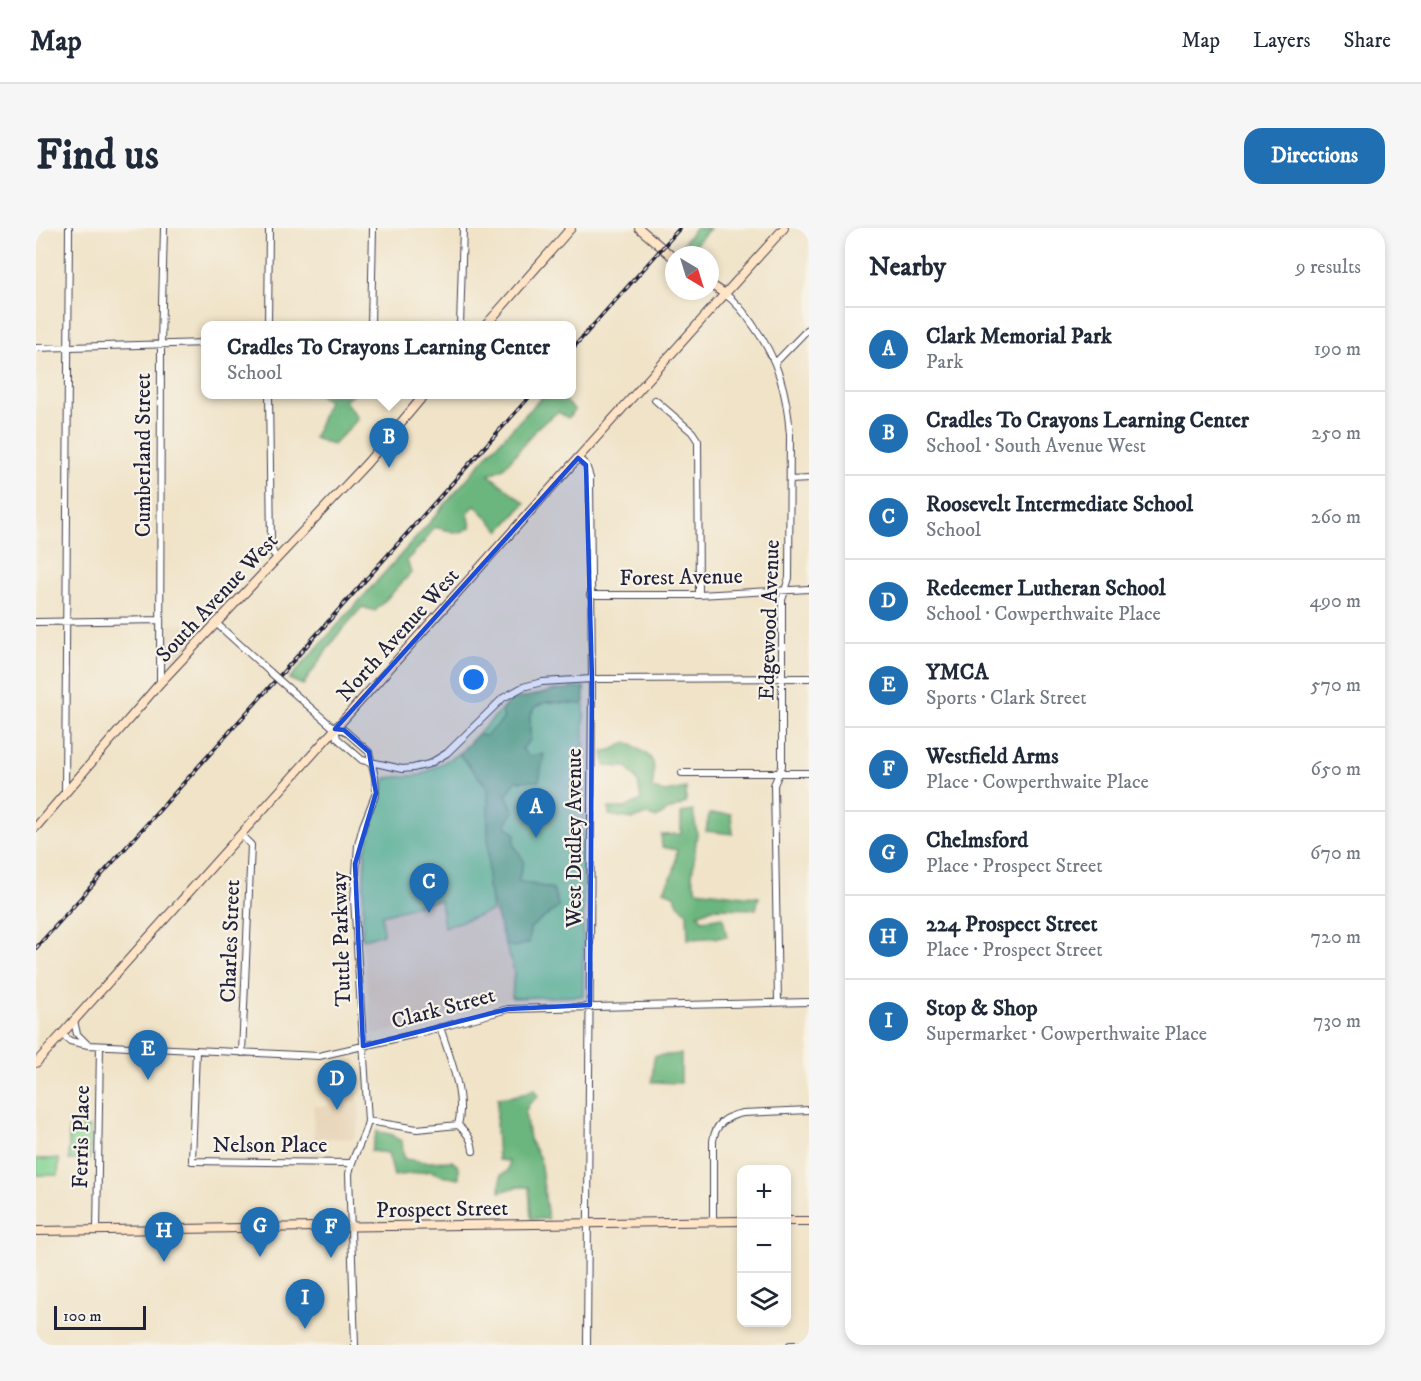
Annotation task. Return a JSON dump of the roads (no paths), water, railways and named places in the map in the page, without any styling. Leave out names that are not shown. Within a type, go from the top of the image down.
[{"type":"main road","points":[[489,321],[572,228]]},
{"type":"main road","points":[[639,228],[665,250]]},
{"type":"main road","name":"North Avenue West","points":[[36,1063],[784,228]]},
{"type":"main road","points":[[719,290],[725,294]]},
{"type":"main road","name":"South Avenue West","points":[[36,826],[160,683],[367,463],[421,399]]},
{"type":"main road","name":"Prospect Street","points":[[36,1231],[737,1221]]},
{"type":"main road","points":[[791,1221],[809,1221]]},
{"type":"street","points":[[65,794],[69,228]]},
{"type":"street","name":"Cumberland Street","points":[[160,683],[161,344],[164,228]]},
{"type":"street","points":[[268,321],[269,228]]},
{"type":"street","points":[[371,321],[372,228]]},
{"type":"street","points":[[460,321],[462,228]]},
{"type":"street","name":"Edgewood Avenue","points":[[725,294],[734,300],[750,320],[776,362],[789,411],[789,578],[782,600],[782,766],[774,785],[778,1002]]},
{"type":"street","points":[[776,362],[809,328]]},
{"type":"street","points":[[36,348],[201,343]]},
{"type":"street","points":[[269,399],[271,544],[277,558]]},
{"type":"street","points":[[656,400],[692,432],[698,441],[699,595]]},
{"type":"street","name":"West Dudley Avenue","points":[[578,458],[590,471],[592,679],[587,1345]]},
{"type":"street","points":[[790,480],[809,479]]},
{"type":"street","name":"Forest Avenue","points":[[590,596],[699,595],[809,589]]},
{"type":"street","points":[[36,622],[159,620]]},
{"type":"street","name":"Tuttle Parkway","points":[[217,624],[335,729],[344,730],[369,752],[376,793],[358,845],[354,899],[368,1121]]},
{"type":"street","name":"Tuttle Parkway","points":[[335,729],[337,738],[362,760],[402,769],[429,764],[447,753],[503,698],[523,687],[542,682],[592,679],[809,678]]},
{"type":"street","points":[[682,773],[809,773]]},
{"type":"street","name":"Charles Street","points":[[241,835],[250,844],[242,1053]]},
{"type":"street","name":"Clark Street","points":[[62,1034],[70,1041],[88,1045],[319,1056],[507,1009],[590,1005],[809,1002]]},
{"type":"street","points":[[74,1021],[77,1034],[88,1045]]},
{"type":"street","points":[[440,1027],[458,1085],[461,1116],[458,1125]]},
{"type":"street","name":"Ferris Place","points":[[97,1230],[100,1046]]},
{"type":"street","name":"Nelson Place","points":[[196,1050],[192,1161],[351,1162]]},
{"type":"street","points":[[713,1221],[713,1141],[714,1134],[721,1123],[734,1115],[743,1113],[809,1110]]},
{"type":"street","points":[[355,1345],[349,1174],[351,1162],[368,1121],[417,1129],[458,1125]]},
{"type":"street","points":[[458,1125],[468,1135],[473,1151]]},
{"type":"street","points":[[793,1345],[799,1345]]},
{"type":"railway","points":[[576,345],[680,228]]},
{"type":"railway","points":[[36,948],[528,399]]},
{"type":"place","name":"Cradles To Crayons Learning Center","points":[[389,468]]},
{"type":"place","name":"Clark Memorial Park","points":[[536,838]]},
{"type":"place","name":"Roosevelt Intermediate School","points":[[429,913]]},
{"type":"place","name":"YMCA","points":[[148,1080]]},
{"type":"place","name":"Redeemer Lutheran School","points":[[337,1110]]},
{"type":"place","name":"Chelmsford","points":[[260,1257]]},
{"type":"place","name":"Westfield Arms","points":[[331,1258]]},
{"type":"place","name":"224 Prospect Street","points":[[164,1262]]},
{"type":"place","name":"Stop & Shop","points":[[305,1329]]}]
